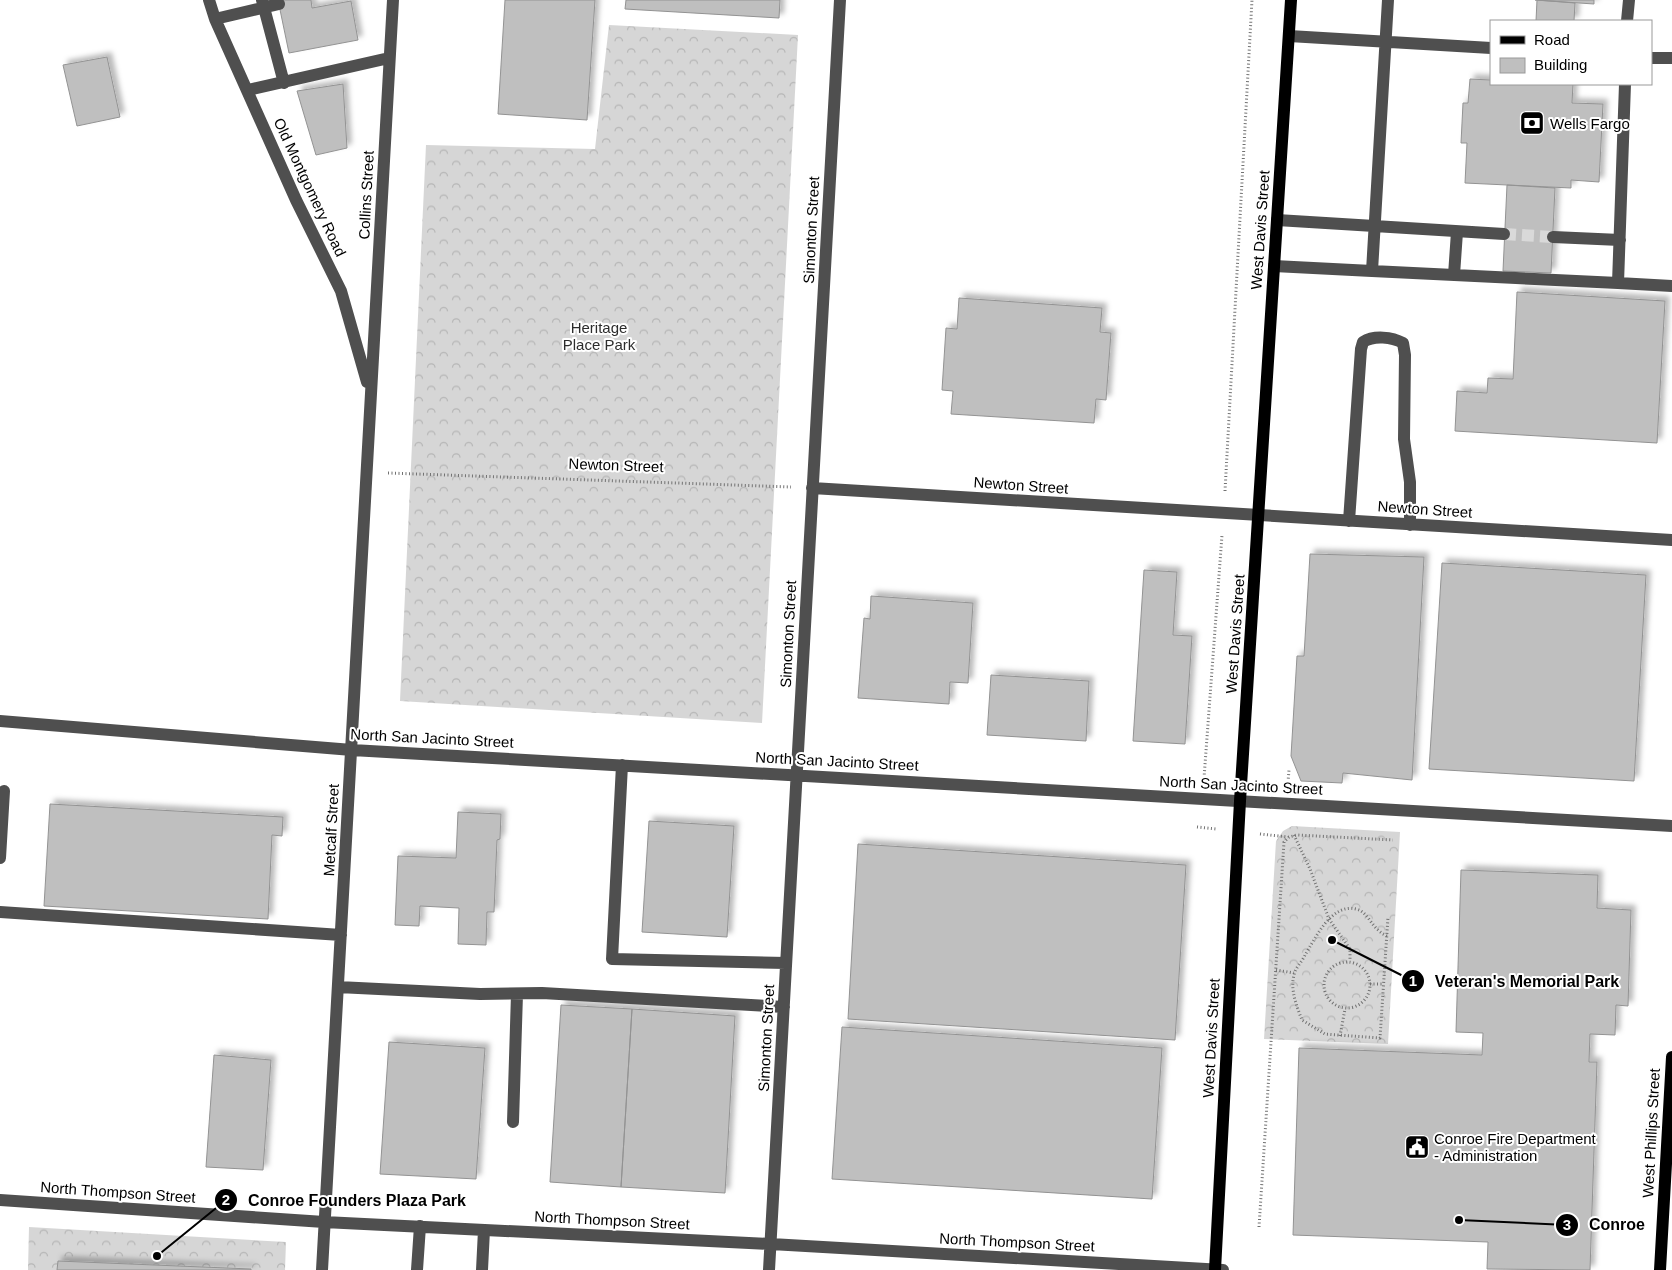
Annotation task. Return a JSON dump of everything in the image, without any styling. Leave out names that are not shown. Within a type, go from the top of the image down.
[{"type":"main road","name":"West Davis Street","points":[[1215,1270],[1240,801],[1260,516],[1291,0]]},
{"type":"main road","name":"West Phillips Street","points":[[1660,1270],[1672,1057]]},
{"type":"street","name":"Old Montgomery Road","points":[[210,0],[215,19],[296,200],[341,292],[370,392]]},
{"type":"street","name":"Collins Street","points":[[370,392],[393,0]]},
{"type":"street","name":"Simonton Street","points":[[769,1270],[840,0]]},
{"type":"street","points":[[1372,271],[1388,0]]},
{"type":"street","points":[[1628,20],[1629,0]]},
{"type":"street","points":[[215,19],[263,4],[279,4]]},
{"type":"street","points":[[263,4],[284,83]]},
{"type":"street","points":[[1289,36],[1490,48]]},
{"type":"street","points":[[248,90],[389,58]]},
{"type":"street","points":[[1652,58],[1672,58]]},
{"type":"street","points":[[1618,283],[1625,85]]},
{"type":"street","points":[[1277,220],[1504,234]]},
{"type":"street","points":[[1454,275],[1457,232]]},
{"type":"street","points":[[1553,237],[1620,240]]},
{"type":"street","points":[[1274,266],[1672,286]]},
{"type":"street","points":[[1349,521],[1361,349],[1363,342],[1370,338],[1396,339],[1403,343],[1405,355],[1404,439],[1410,482],[1410,525]]},
{"type":"street","name":"Metcalf Street","points":[[322,1270],[352,750],[370,392]]},
{"type":"street","name":"Newton Street","points":[[812,488],[1672,540]]},
{"type":"street","name":"North San Jacinto Street","points":[[0,721],[352,750],[1672,826]]},
{"type":"street","points":[[622,765],[612,959],[786,963]]},
{"type":"street","points":[[0,858],[4,791]]},
{"type":"street","points":[[0,912],[341,935]]},
{"type":"street","points":[[338,988],[480,994],[542,993],[784,1007]]},
{"type":"street","points":[[513,1122],[517,994]]},
{"type":"street","name":"North Thompson Street","points":[[0,1200],[324,1222],[770,1244],[1223,1270]]},
{"type":"street","points":[[417,1270],[420,1226]]},
{"type":"street","points":[[482,1270],[484,1230]]},
{"type":"path","points":[[1202,799],[1224,513],[1252,0]]},
{"type":"path","name":"Newton Street","points":[[367,472],[812,488]]},
{"type":"path","points":[[1294,835],[1310,869],[1329,919],[1347,942],[1350,949],[1350,961]]},
{"type":"path","points":[[1259,1227],[1284,842],[1294,835],[1393,840]]},
{"type":"path","points":[[1387,936],[1378,932],[1366,915],[1357,909],[1346,909],[1323,923],[1294,973],[1292,986],[1302,1020],[1325,1034],[1380,1038],[1384,984],[1387,936],[1388,917]]},
{"type":"path","points":[[1350,961],[1360,964],[1366,970],[1370,984],[1366,999],[1353,1008],[1346,1009],[1334,1005],[1327,997],[1324,986],[1326,973],[1333,965],[1350,961]]},
{"type":"path","points":[[1276,970],[1294,973]]},
{"type":"path","points":[[1370,984],[1384,984]]},
{"type":"path","points":[[1340,1036],[1346,1009]]},
{"type":"green space","name":"Heritage Place Park","points":[[609,25],[798,35],[762,723],[400,701],[426,145],[595,149]]},
{"type":"green space","points":[[1292,826],[1400,832],[1388,1044],[1264,1039],[1276,841],[1283,831]]},
{"type":"green space","points":[[29,1227],[286,1242],[285,1270],[28,1270]]},
{"type":"building","points":[[278,0],[311,0],[312,8],[351,1],[358,40],[289,53]]},
{"type":"building","points":[[505,0],[595,0],[587,120],[498,114]]},
{"type":"building","points":[[626,0],[780,0],[779,18],[625,9]]},
{"type":"building","points":[[1535,0],[1594,0],[1594,4]]},
{"type":"building","points":[[1537,0],[1575,3],[1574,20],[1536,20]]},
{"type":"building","points":[[107,57],[120,117],[77,126],[63,65]]},
{"type":"building","name":"Wells Fargo","points":[[1470,79],[1490,80],[1490,85],[1573,85],[1572,103],[1603,104],[1599,182],[1571,180],[1571,188],[1465,183],[1467,143],[1461,143],[1463,103],[1468,103]]},
{"type":"building","points":[[343,84],[347,148],[316,155],[297,91]]},
{"type":"building","points":[[1507,185],[1555,188],[1551,273],[1503,271]]},
{"type":"building","points":[[1517,292],[1665,301],[1657,443],[1455,431],[1457,391],[1487,393],[1488,378],[1513,379]]},
{"type":"building","points":[[959,298],[1102,308],[1100,332],[1111,333],[1106,400],[1096,399],[1094,423],[951,414],[953,391],[942,390],[946,328],[957,329]]},
{"type":"building","points":[[1310,554],[1424,557],[1412,780],[1343,773],[1342,783],[1301,781],[1291,756],[1297,656],[1304,656]]},
{"type":"building","points":[[1442,563],[1646,575],[1634,781],[1429,769]]},
{"type":"building","points":[[1144,570],[1177,572],[1173,635],[1192,636],[1185,744],[1133,741]]},
{"type":"building","points":[[871,596],[973,603],[968,683],[950,682],[949,704],[858,698],[864,618],[870,619]]},
{"type":"building","points":[[991,675],[1089,681],[1086,741],[987,735]]},
{"type":"building","points":[[50,804],[283,817],[282,836],[272,835],[268,919],[44,906]]},
{"type":"building","points":[[458,812],[501,814],[500,839],[497,840],[494,912],[487,912],[486,945],[458,944],[459,908],[420,906],[419,926],[395,925],[398,856],[456,858]]},
{"type":"building","points":[[649,821],[734,826],[727,937],[642,932]]},
{"type":"building","points":[[858,844],[1186,865],[1175,1040],[848,1019]]},
{"type":"building","points":[[1461,870],[1598,875],[1597,908],[1631,910],[1628,1006],[1616,1005],[1615,1035],[1590,1034],[1589,1062],[1597,1062],[1590,1270],[1487,1269],[1488,1242],[1293,1235],[1299,1048],[1482,1055],[1483,1033],[1456,1032]]},
{"type":"building","points":[[561,1005],[632,1009],[621,1187],[550,1182]]},
{"type":"building","points":[[632,1009],[735,1016],[725,1193],[621,1187]]},
{"type":"building","points":[[842,1027],[1162,1048],[1152,1199],[832,1179]]},
{"type":"building","points":[[389,1042],[485,1048],[476,1179],[380,1174]]},
{"type":"building","points":[[214,1055],[271,1060],[263,1170],[206,1167]]},
{"type":"building","points":[[58,1261],[251,1269],[251,1270],[57,1270]]},
{"type":"tunnel","points":[[1504,234],[1553,237]]},
{"type":"place","name":"Wells Fargo","points":[[1532,123]]},
{"type":"place","name":"Veteran's Memorial Park","points":[[1332,940]]},
{"type":"place","name":"Conroe Fire Department - Administration","points":[[1417,1147]]},
{"type":"place","name":"Conroe","points":[[1459,1220]]},
{"type":"place","name":"Conroe Founders Plaza Park","points":[[157,1256]]}]
